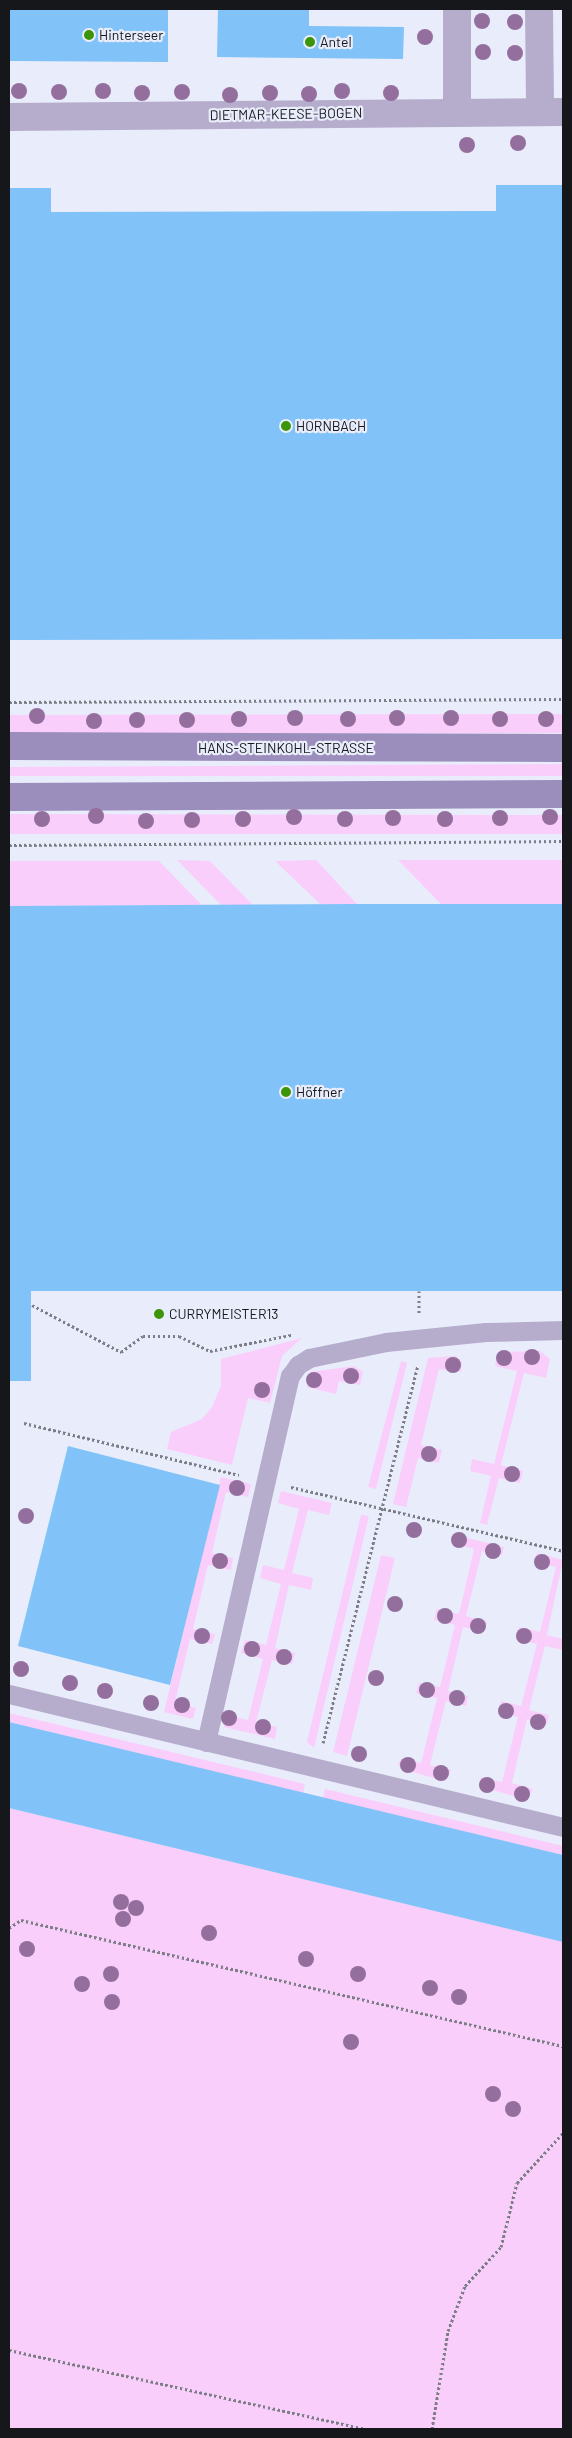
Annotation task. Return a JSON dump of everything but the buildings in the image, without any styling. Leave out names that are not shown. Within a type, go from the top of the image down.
[{"type":"main road","name":"HANS-STEINKOHL-STRASSE","points":[[9,746],[563,748]]},
{"type":"main road","points":[[9,797],[563,794]]},
{"type":"street","points":[[457,9],[457,112]]},
{"type":"street","points":[[539,9],[551,112]]},
{"type":"street","name":"DIETMAR-KEESE-BOGEN","points":[[9,117],[551,112]]},
{"type":"lane","points":[[206,1742],[290,1376],[298,1365],[309,1358],[420,1338],[563,1330]]},
{"type":"lane","points":[[9,1694],[563,1827]]},
{"type":"path","points":[[9,702],[563,699]]},
{"type":"path","points":[[9,845],[563,841]]},
{"type":"path","points":[[317,1768],[419,1366],[419,1291]]},
{"type":"path","points":[[32,1305],[121,1352],[143,1336],[180,1336],[210,1351],[296,1334]]},
{"type":"path","points":[[410,1311],[419,1309]]},
{"type":"path","points":[[9,1928],[22,1920],[563,2046]]},
{"type":"path","points":[[432,2429],[448,2331],[464,2286],[501,2247],[517,2183],[563,2133]]},
{"type":"path","points":[[9,2350],[364,2429]]},
{"type":"shaded area","points":[[563,714],[563,733],[9,734],[9,715]]},
{"type":"shaded area","points":[[563,764],[563,776],[9,776],[9,767]]},
{"type":"shaded area","points":[[9,814],[563,815],[563,834],[9,834]]},
{"type":"shaded area","points":[[177,860],[210,861],[253,905],[221,905]]},
{"type":"shaded area","points":[[316,860],[357,904],[320,904],[275,861]]},
{"type":"shaded area","points":[[398,860],[563,860],[563,904],[441,904]]},
{"type":"shaded area","points":[[9,861],[159,861],[202,905],[9,906]]},
{"type":"shaded area","points":[[302,1338],[282,1356],[270,1403],[248,1398],[232,1465],[167,1449],[171,1432],[202,1419],[212,1407],[221,1386],[221,1359]]},
{"type":"shaded area","points":[[540,1351],[550,1359],[546,1378],[524,1373],[501,1465],[523,1471],[520,1483],[499,1478],[487,1525],[480,1523],[491,1476],[470,1471],[472,1459],[494,1464],[517,1371],[495,1366],[497,1356],[501,1352]]},
{"type":"shaded area","points":[[456,1356],[462,1362],[461,1372],[439,1369],[421,1445],[442,1450],[439,1463],[418,1458],[406,1507],[393,1504],[428,1358]]},
{"type":"shaded area","points":[[401,1361],[407,1363],[376,1489],[368,1487]]},
{"type":"shaded area","points":[[354,1366],[363,1372],[360,1385],[339,1381],[336,1394],[307,1387],[310,1372]]},
{"type":"shaded area","points":[[221,1477],[251,1484],[248,1497],[226,1492],[212,1553],[233,1558],[231,1570],[208,1565],[193,1629],[215,1634],[212,1644],[190,1639],[175,1702],[196,1708],[193,1719],[164,1712]]},
{"type":"shaded area","points":[[281,1491],[332,1503],[329,1515],[308,1510],[292,1573],[313,1578],[311,1590],[289,1585],[275,1648],[295,1653],[292,1664],[272,1660],[256,1722],[277,1727],[275,1739],[224,1727],[227,1715],[248,1720],[263,1659],[241,1653],[245,1640],[266,1645],[281,1584],[260,1578],[263,1565],[284,1570],[299,1509],[278,1503]]},
{"type":"shaded area","points":[[361,1515],[369,1516],[314,1748],[307,1742]]},
{"type":"shaded area","points":[[455,1535],[504,1547],[502,1555],[482,1551],[466,1616],[487,1622],[484,1632],[463,1627],[448,1691],[468,1696],[466,1706],[446,1701],[430,1765],[451,1770],[445,1781],[401,1769],[398,1764],[401,1759],[421,1763],[437,1698],[416,1693],[419,1683],[440,1687],[455,1625],[434,1620],[437,1609],[459,1614],[474,1549],[453,1543]]},
{"type":"shaded area","points":[[537,1553],[563,1560],[547,1635],[563,1639],[563,1650],[545,1646],[529,1710],[549,1715],[547,1724],[527,1719],[512,1783],[533,1789],[527,1800],[482,1787],[480,1782],[481,1777],[502,1782],[518,1717],[498,1712],[501,1701],[521,1706],[537,1644],[516,1639],[519,1627],[540,1632],[556,1567],[534,1562]]},
{"type":"shaded area","points":[[381,1555],[395,1558],[347,1756],[333,1752]]},
{"type":"shaded area","points":[[9,1713],[305,1784],[303,1793],[9,1722]]},
{"type":"shaded area","points":[[325,1789],[563,1846],[563,1855],[323,1798]]},
{"type":"shaded area","points":[[9,1808],[563,1942],[563,2429],[9,2429]]},
{"type":"place","name":"Hinterseer","points":[[89,35]]},
{"type":"place","name":"Antel","points":[[310,42]]},
{"type":"place","name":"HORNBACH","points":[[286,426]]},
{"type":"place","name":"Höffner","points":[[286,1092]]},
{"type":"place","name":"CURRYMEISTER13","points":[[159,1314]]}]
